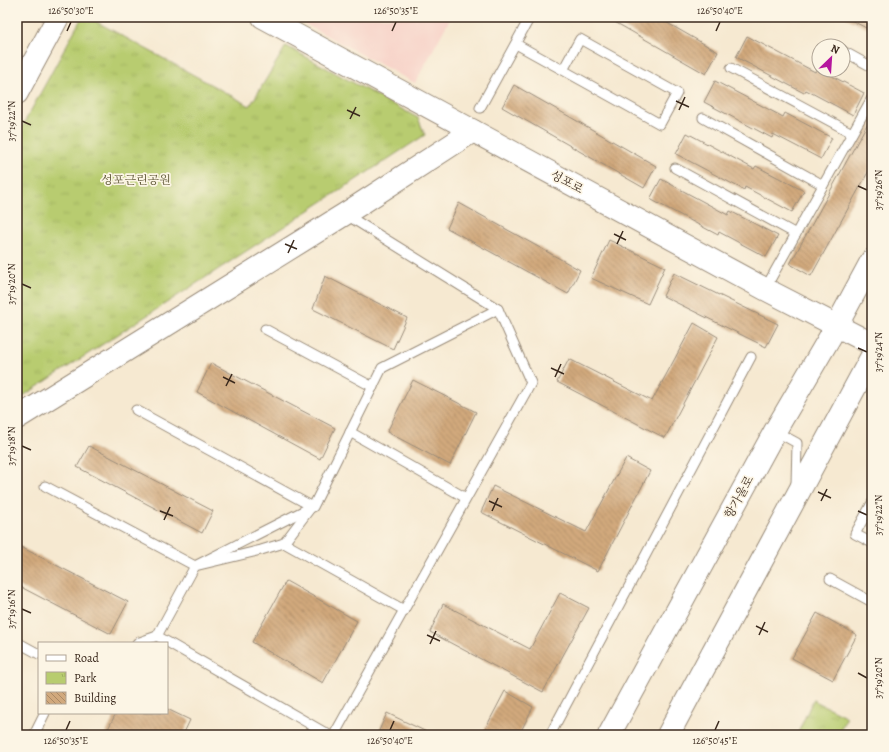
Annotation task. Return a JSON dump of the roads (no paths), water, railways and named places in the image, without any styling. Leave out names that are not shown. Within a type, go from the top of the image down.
[{"type":"street","points":[[17,93],[58,17]]},
{"type":"street","name":"성포로","points":[[263,17],[765,289],[872,344]]},
{"type":"street","points":[[17,418],[345,214],[473,131]]},
{"type":"street","name":"항가울로","points":[[610,735],[775,431],[837,325],[872,260]]},
{"type":"street","points":[[668,735],[872,356]]},
{"type":"lane","points":[[480,108],[530,17]]},
{"type":"lane","points":[[516,44],[660,124],[677,93],[580,39],[563,70]]},
{"type":"lane","points":[[851,55],[872,67]]},
{"type":"lane","points":[[730,68],[852,133]]},
{"type":"lane","points":[[765,289],[872,98]]},
{"type":"lane","points":[[703,118],[823,185]]},
{"type":"lane","points":[[675,168],[796,234]]},
{"type":"lane","points":[[334,735],[531,383],[498,309],[345,214]]},
{"type":"lane","points":[[45,486],[195,566],[284,543],[312,506],[382,368],[498,309]]},
{"type":"lane","points":[[265,329],[373,387]]},
{"type":"lane","points":[[550,735],[751,357]]},
{"type":"lane","points":[[136,410],[312,506]]},
{"type":"lane","points":[[775,431],[797,443],[795,498]]},
{"type":"lane","points":[[350,432],[466,498]]},
{"type":"lane","points":[[872,503],[855,534],[872,544]]},
{"type":"lane","points":[[140,642],[157,636],[195,566],[312,506]]},
{"type":"lane","points":[[284,543],[404,610]]},
{"type":"lane","points":[[830,579],[872,602]]},
{"type":"lane","points":[[157,636],[167,642]]},
{"type":"lane","points":[[17,642],[38,653]]},
{"type":"lane","points":[[168,642],[329,735]]},
{"type":"lane","points":[[34,735],[44,714]]},
{"type":"park label","name":"성포근린공원","points":[[136,180]]}]
